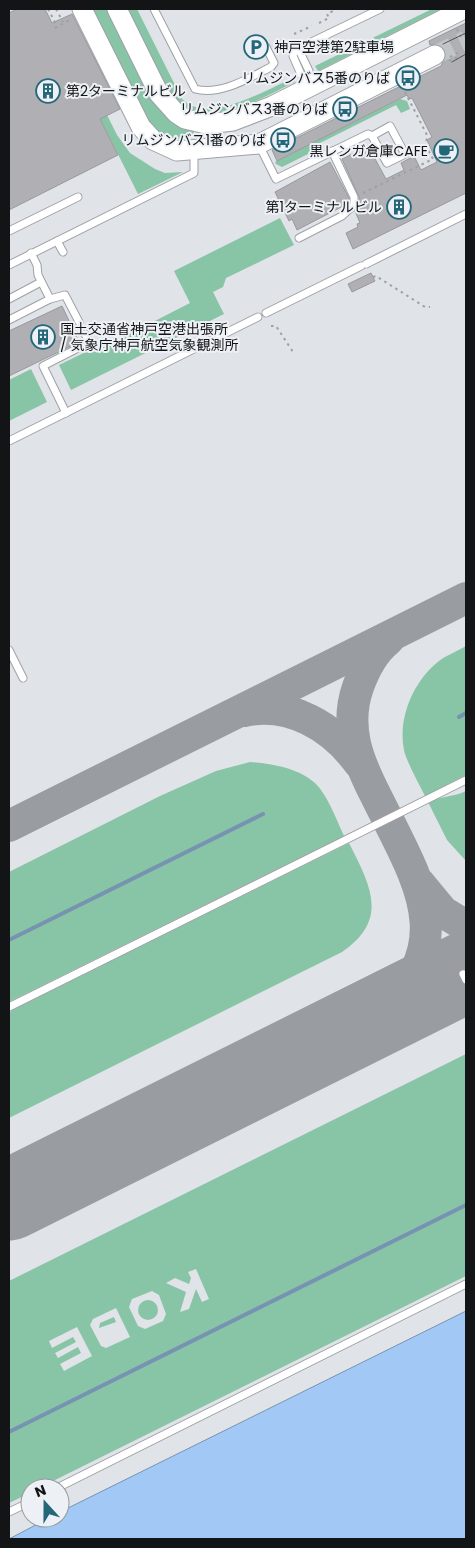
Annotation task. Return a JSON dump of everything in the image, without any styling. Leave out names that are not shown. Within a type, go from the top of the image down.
[{"type":"street","points":[[117,9],[159,94],[176,113],[185,119],[206,124],[218,124],[272,106],[464,9]]},
{"type":"street","points":[[76,14],[146,134],[163,146],[177,151],[199,151],[259,144],[444,58]]},
{"type":"street","points":[[199,151],[252,126],[272,106]]},
{"type":"lane","points":[[154,9],[195,89],[208,92],[226,87],[271,67],[274,63],[266,47]]},
{"type":"lane","points":[[299,92],[303,79],[293,56],[298,48],[380,9]]},
{"type":"lane","points":[[298,48],[309,71],[309,83],[299,92]]},
{"type":"lane","points":[[259,144],[276,179],[368,134],[372,136],[390,126],[405,154],[387,163],[372,136]]},
{"type":"lane","points":[[9,265],[194,173],[199,151]]},
{"type":"lane","points":[[299,238],[342,216],[354,205],[354,197],[332,152]]},
{"type":"lane","points":[[9,231],[78,197]]},
{"type":"lane","points":[[266,313],[466,214]]},
{"type":"lane","points":[[57,241],[63,252]]},
{"type":"lane","points":[[32,254],[38,265],[38,275],[50,299]]},
{"type":"lane","points":[[9,299],[41,282]]},
{"type":"lane","points":[[9,320],[50,299],[65,295],[79,322]]},
{"type":"lane","points":[[9,441],[258,317]]},
{"type":"lane","points":[[66,413],[42,366],[86,344],[88,340],[86,334]]},
{"type":"lane","points":[[9,650],[23,678]]},
{"type":"lane","points":[[9,1007],[466,780]]},
{"type":"lane","points":[[70,1482],[466,1284]]},
{"type":"path","points":[[48,9],[56,27],[76,14]]},
{"type":"path","points":[[56,9],[63,23]]},
{"type":"path","points":[[319,23],[329,18],[327,14],[337,9]]},
{"type":"path","points":[[294,34],[312,26]]},
{"type":"path","points":[[456,27],[461,36]]},
{"type":"path","points":[[266,47],[287,38]]},
{"type":"path","points":[[444,58],[459,52]]},
{"type":"path","points":[[444,58],[461,56]]},
{"type":"path","points":[[373,277],[376,276],[426,307],[430,307]]},
{"type":"path","points":[[271,326],[276,326],[293,352]]},
{"type":"green space","points":[[87,9],[109,9],[193,128],[194,134],[183,139],[177,139],[165,136],[149,127]]},
{"type":"green space","points":[[127,9],[137,9],[182,99],[193,106],[216,109],[251,98],[295,77],[295,82],[245,106],[210,113],[194,111],[179,103],[165,88]]},
{"type":"green space","points":[[432,9],[441,9],[318,71],[315,66]]},
{"type":"green space","points":[[58,35],[67,35],[117,135],[130,153],[165,173],[183,172],[138,194]]},
{"type":"green space","points":[[400,99],[407,101],[410,109],[401,113],[396,105],[310,148],[312,152],[282,167],[276,164],[275,162]]},
{"type":"green space","points":[[280,218],[294,245],[226,278],[223,287],[213,292],[224,314],[71,390],[59,365],[100,345],[102,348],[190,303],[174,271]]},
{"type":"green space","points":[[31,369],[47,402],[9,421],[9,380]]},
{"type":"green space","points":[[466,646],[466,775],[425,796],[405,754],[403,728],[405,715],[414,691],[421,679],[439,661]]},
{"type":"green space","points":[[250,762],[289,769],[298,772],[315,783],[328,801],[344,836],[9,1002],[9,872],[160,796],[216,771]]},
{"type":"green space","points":[[466,791],[466,861],[447,840],[428,802]]},
{"type":"green space","points":[[349,843],[364,873],[371,901],[371,914],[366,927],[357,940],[342,952],[9,1118],[9,1013],[13,1009]]},
{"type":"green space","points":[[466,1054],[466,1276],[59,1478],[20,1478],[20,1498],[9,1503],[9,1281]],"holes":[[[196,1269],[209,1299],[202,1302],[196,1289],[189,1309],[180,1312],[186,1292],[166,1283],[175,1278],[189,1284],[191,1278],[188,1272]],[[152,1291],[159,1295],[166,1314],[163,1321],[145,1329],[138,1326],[129,1307],[132,1299]],[[116,1308],[130,1337],[106,1348],[101,1346],[90,1325],[93,1319]],[[77,1327],[92,1356],[64,1371],[60,1364],[81,1353],[78,1347],[58,1358],[55,1353],[76,1342],[73,1337],[52,1348],[49,1341]]]},
{"type":"green space","points":[[148,1300],[155,1303],[158,1310],[155,1317],[148,1320],[141,1317],[138,1310],[141,1303]]},
{"type":"green space","points":[[114,1317],[116,1322],[99,1328],[100,1323]]},
{"type":"water","points":[[466,1311],[466,1539],[9,1539],[30,1528],[70,1528],[70,1507]]},
{"type":"building","name":"第2ターミナルビル","points":[[17,9],[45,9],[52,23],[72,14],[120,109],[100,119],[118,155],[9,210],[9,13]]},
{"type":"building","points":[[466,23],[466,193],[353,249],[346,233],[358,227],[357,224],[360,223],[355,211],[359,207],[359,197],[342,159],[368,146],[386,179],[404,170],[401,163],[414,156],[421,170],[437,162],[427,140],[432,137],[412,98],[409,99],[407,95],[277,161],[272,150],[441,66],[446,56],[445,50],[441,45],[430,45],[429,41]]},
{"type":"building","points":[[330,162],[349,198],[349,203],[297,230],[292,219],[289,221],[275,192]]},
{"type":"building","points":[[371,273],[375,281],[352,292],[348,284]]},
{"type":"building","name":"国土交通省神戸空港出張所 / 気象庁神戸航空気象観測所","points":[[62,306],[79,342],[9,376],[9,331]]},
{"type":"waterway","points":[[459,717],[466,713]]},
{"type":"waterway","points":[[9,940],[263,814]]},
{"type":"waterway","points":[[9,1432],[466,1205]]},
{"type":"taxiway","points":[[9,826],[466,598]]},
{"type":"taxiway","points":[[372,1020],[401,993],[418,966],[425,939],[425,912],[418,885],[369,783],[359,757],[353,730],[352,716],[360,681],[373,656],[388,640]]},
{"type":"taxiway","points":[[244,711],[278,710],[309,720],[337,738],[359,763]]},
{"type":"taxiway","points":[[419,883],[443,912],[466,926]]},
{"type":"runway","points":[[9,1200],[466,972]]},
{"type":"tunnel","points":[[435,55],[466,40]]},
{"type":"tram line","points":[[443,44],[466,33]]},
{"type":"tram line","points":[[452,62],[466,54]]},
{"type":"place","name":"神戸空港第2駐車場","points":[[256,47]]},
{"type":"place","name":"リムジンバス5番のりば","points":[[408,78]]},
{"type":"place","name":"第2ターミナルビル","points":[[48,91]]},
{"type":"place","name":"リムジンバス3番のりば","points":[[345,109]]},
{"type":"place","name":"リムジンバス1番のりば","points":[[283,140]]},
{"type":"place","name":"黒レンガ倉庫CAFE","points":[[446,151]]},
{"type":"place","name":"第1ターミナルビル","points":[[399,207]]},
{"type":"place","name":"国土交通省神戸空港出張所 / 気象庁神戸航空気象観測所","points":[[43,337]]}]
